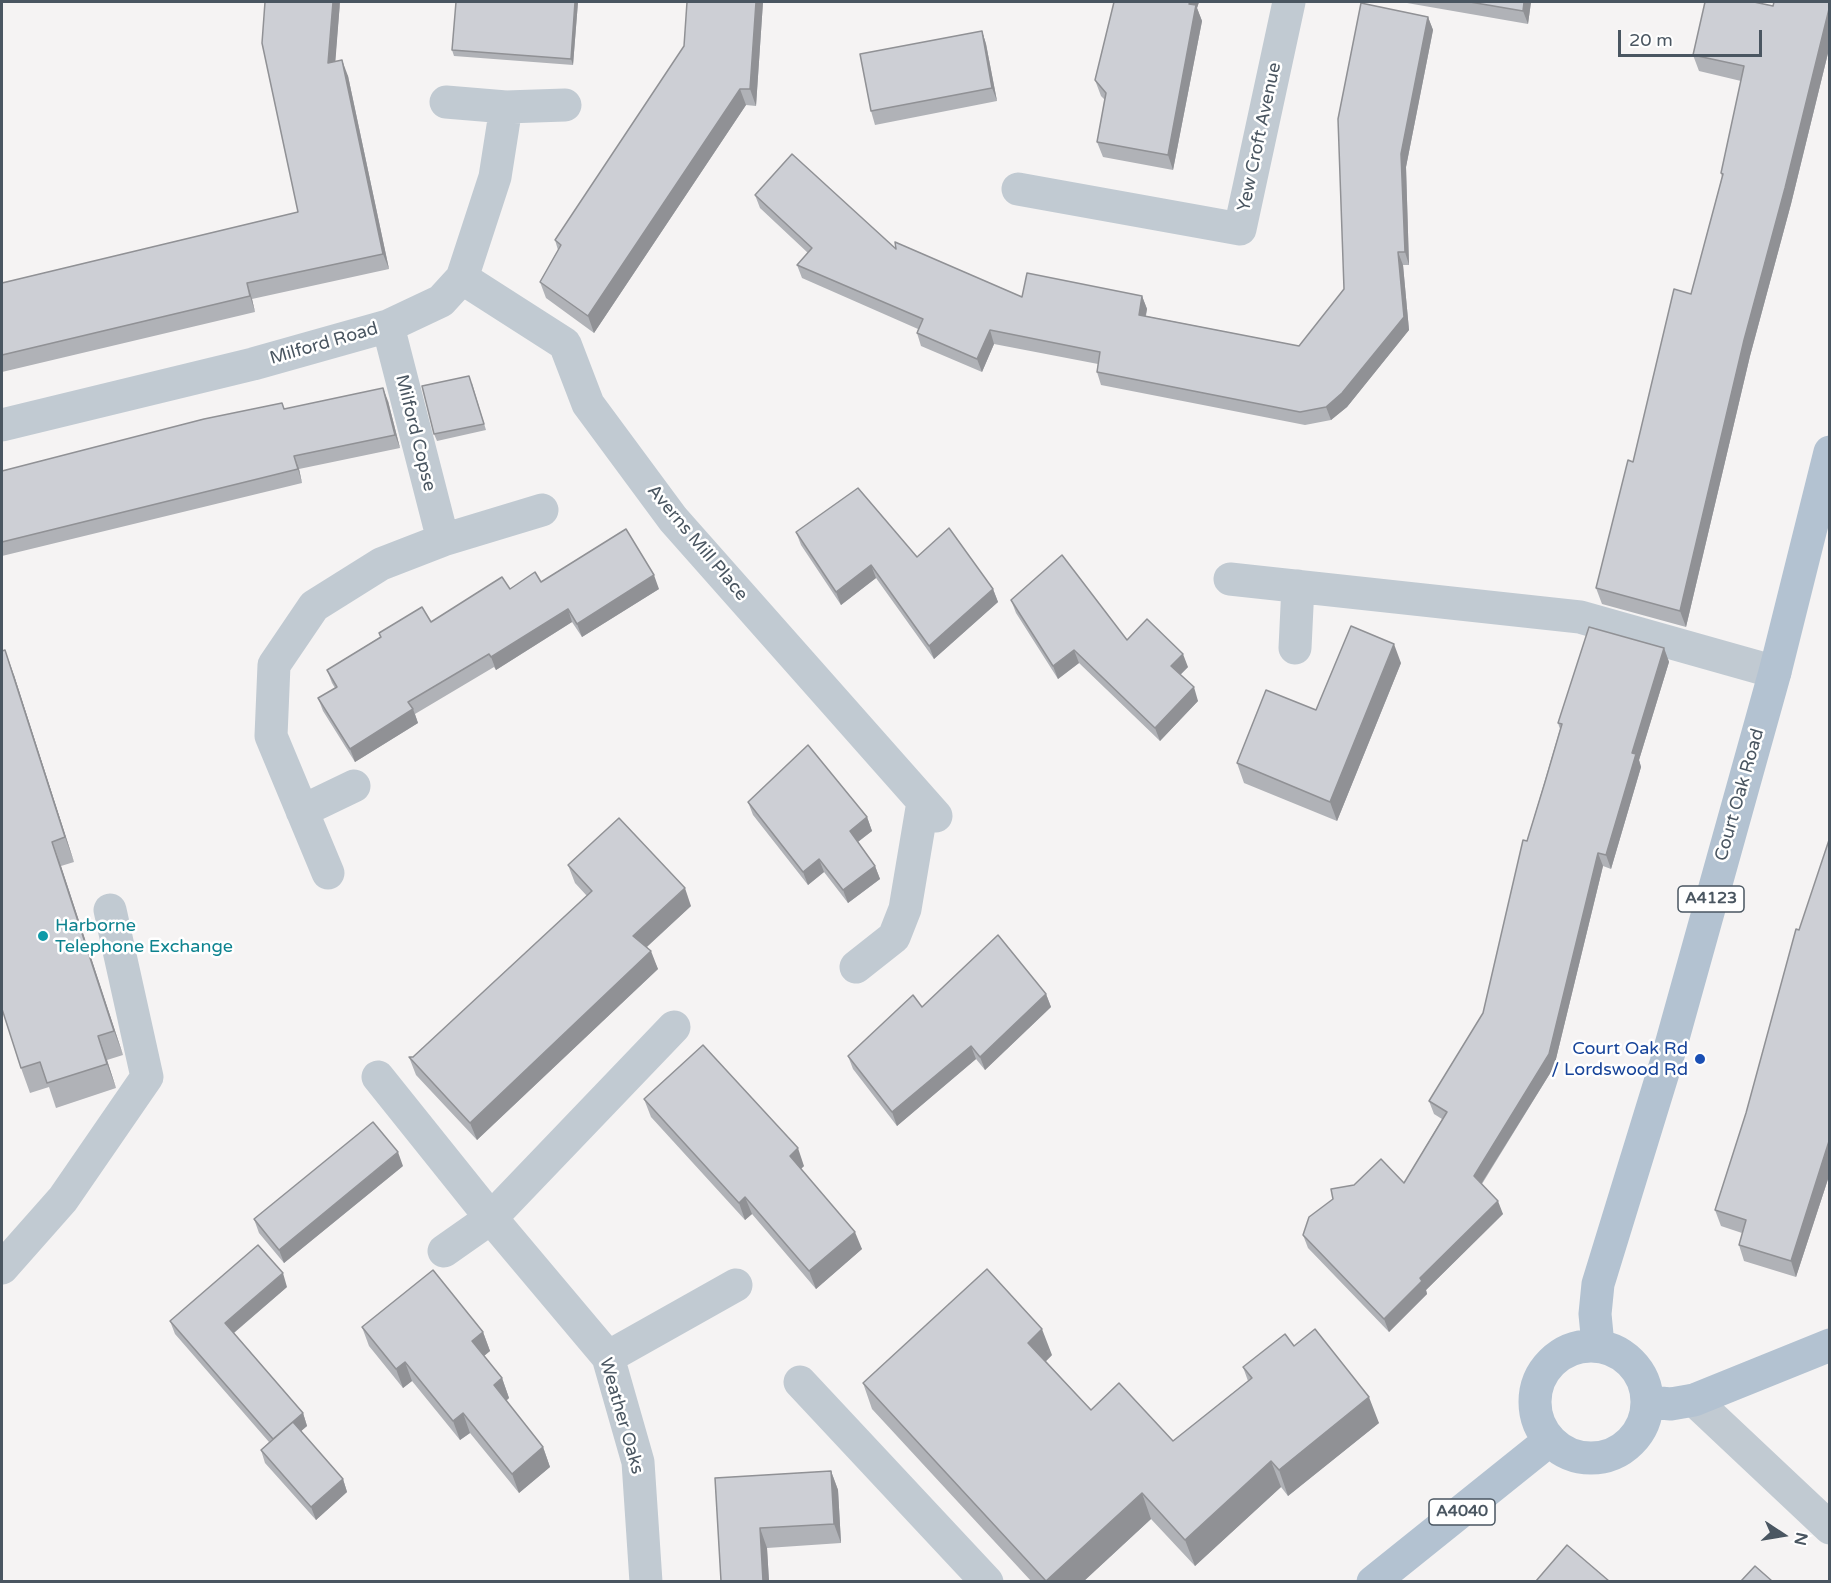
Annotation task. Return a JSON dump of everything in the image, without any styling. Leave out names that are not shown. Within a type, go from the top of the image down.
[{"type":"main road","name":"Court Oak Road","points":[[1598,1345],[1595,1314],[1598,1284],[1666,1063],[1775,672],[1822,529],[1830,452]]},
{"type":"main road","points":[[1598,1345],[1626,1357],[1637,1368],[1644,1382],[1649,1402],[1641,1431],[1629,1444],[1614,1454],[1597,1459],[1579,1458],[1563,1452],[1550,1440],[1539,1424],[1534,1405],[1537,1385],[1546,1368],[1560,1354],[1578,1347],[1598,1345]]},
{"type":"main road","points":[[1649,1402],[1671,1404],[1694,1400],[1830,1345]]},
{"type":"main road","name":"A4040","points":[[1373,1581],[1550,1440]]},
{"type":"street","name":"Yew Croft Avenue","points":[[1018,189],[1240,228],[1289,2]]},
{"type":"street","points":[[446,102],[506,107],[564,105]]},
{"type":"street","name":"Milford Road","points":[[2,425],[253,364],[388,326],[441,301],[462,278],[495,177],[506,107]]},
{"type":"street","name":"Averns Mill Place","points":[[462,278],[565,344],[588,404],[673,519],[930,809],[905,909],[894,937],[856,967]]},
{"type":"street","name":"Milford Copse","points":[[388,326],[443,540]]},
{"type":"street","points":[[328,873],[270,736],[274,665],[314,606],[381,564],[443,540],[542,510]]},
{"type":"street","points":[[1230,579],[1580,617],[1775,672]]},
{"type":"street","points":[[1295,648],[1298,586]]},
{"type":"street","points":[[302,811],[354,786]]},
{"type":"street","points":[[2,1268],[63,1199],[147,1077],[110,909]]},
{"type":"street","points":[[444,1251],[491,1218],[674,1027]]},
{"type":"street","name":"Weather Oaks","points":[[378,1077],[491,1218],[608,1357],[638,1462],[646,1581]]},
{"type":"street","points":[[608,1357],[736,1285]]},
{"type":"street","points":[[800,1382],[987,1581]]},
{"type":"street","points":[[1694,1400],[1830,1528]]},
{"type":"building","points":[[265,2],[333,2],[328,63],[342,60],[383,254],[247,283],[250,296],[2,355],[2,283],[298,212],[262,43]]},
{"type":"building","points":[[456,2],[575,2],[571,59],[452,50]]},
{"type":"building","points":[[687,2],[756,2],[750,89],[740,89],[588,316],[540,282],[561,245],[555,240],[684,46]]},
{"type":"building","points":[[1114,2],[1190,2],[1189,4],[1196,5],[1168,155],[1097,142],[1106,93],[1095,80]]},
{"type":"building","points":[[1470,2],[1524,2],[1523,11]]},
{"type":"building","points":[[1705,2],[1754,2],[1773,6],[1774,2],[1830,2],[1830,5],[1785,188],[1744,340],[1680,611],[1596,588],[1628,460],[1633,462],[1674,289],[1691,294],[1723,174],[1721,173],[1744,66],[1693,55]]},
{"type":"building","points":[[1361,3],[1428,17],[1401,154],[1405,252],[1398,252],[1404,317],[1342,393],[1326,407],[1300,412],[1097,372],[1100,352],[990,330],[977,359],[917,333],[923,319],[797,265],[812,248],[755,195],[792,154],[896,249],[895,242],[1022,297],[1027,273],[1142,296],[1139,315],[1299,346],[1344,289],[1338,119]]},
{"type":"building","points":[[982,31],[992,88],[871,111],[860,54]]},
{"type":"building","points":[[469,376],[484,424],[434,434],[422,386]]},
{"type":"building","points":[[383,388],[395,435],[294,456],[298,469],[2,542],[2,471],[204,419],[282,403],[284,409]]},
{"type":"building","points":[[858,488],[917,557],[949,528],[993,589],[929,646],[871,565],[836,592],[796,532]]},
{"type":"building","points":[[626,529],[654,575],[577,624],[568,609],[491,657],[489,654],[408,702],[413,709],[350,749],[318,698],[337,687],[327,670],[381,637],[379,633],[422,607],[431,622],[502,577],[510,589],[535,572],[541,582]]},
{"type":"building","points":[[1062,555],[1127,640],[1147,619],[1183,654],[1171,666],[1194,687],[1155,728],[1074,650],[1053,666],[1011,600]]},
{"type":"building","points":[[1351,626],[1394,644],[1330,802],[1237,763],[1266,690],[1316,710]]},
{"type":"building","points":[[1589,627],[1664,648],[1632,753],[1636,754],[1606,855],[1598,853],[1549,1054],[1474,1176],[1498,1201],[1420,1278],[1422,1281],[1384,1319],[1303,1235],[1309,1217],[1333,1199],[1331,1189],[1354,1185],[1381,1159],[1404,1183],[1447,1112],[1429,1101],[1483,1013],[1523,840],[1527,841],[1562,724],[1558,723]]},
{"type":"building","name":"Harborne Telephone Exchange","points":[[5,650],[65,837],[52,842],[114,1031],[98,1036],[107,1064],[47,1083],[40,1062],[21,1068],[2,1009],[2,651]]},
{"type":"building","points":[[808,745],[867,817],[850,831],[875,866],[843,890],[819,859],[803,872],[748,802]]},
{"type":"building","points":[[619,818],[685,888],[633,936],[651,951],[470,1123],[409,1057],[413,1057],[592,891],[568,865]]},
{"type":"building","points":[[1830,837],[1830,1138],[1791,1261],[1739,1245],[1746,1220],[1715,1210],[1746,1113],[1796,929],[1799,930]]},
{"type":"building","points":[[998,935],[1046,994],[980,1057],[971,1046],[892,1112],[848,1056],[913,995],[922,1007]]},
{"type":"building","points":[[703,1045],[798,1148],[790,1156],[855,1232],[809,1271],[745,1197],[739,1203],[644,1099]]},
{"type":"building","points":[[373,1122],[398,1152],[279,1250],[254,1219]]},
{"type":"building","points":[[258,1245],[283,1273],[225,1323],[303,1413],[273,1439],[170,1321]]},
{"type":"building","points":[[987,1269],[1042,1329],[1028,1343],[1091,1410],[1119,1383],[1173,1441],[1252,1378],[1243,1367],[1285,1334],[1294,1346],[1315,1329],[1369,1397],[1279,1470],[1271,1461],[1185,1540],[1142,1493],[1046,1581],[863,1383]]},
{"type":"building","points":[[433,1270],[483,1332],[472,1341],[502,1378],[494,1385],[543,1447],[512,1474],[463,1413],[453,1421],[405,1362],[396,1369],[362,1327]]},
{"type":"building","points":[[293,1422],[343,1479],[311,1507],[261,1450]]},
{"type":"building","points":[[831,1471],[834,1524],[760,1528],[763,1581],[721,1581],[715,1478]]},
{"type":"building","points":[[1567,1545],[1609,1581],[1536,1581]]},
{"type":"building","points":[[1755,1566],[1772,1581],[1741,1581]]},
{"type":"place","name":"Harborne Telephone Exchange","points":[[43,936]]},
{"type":"place","name":"Court Oak Rd / Lordswood Rd","points":[[1700,1059]]}]
